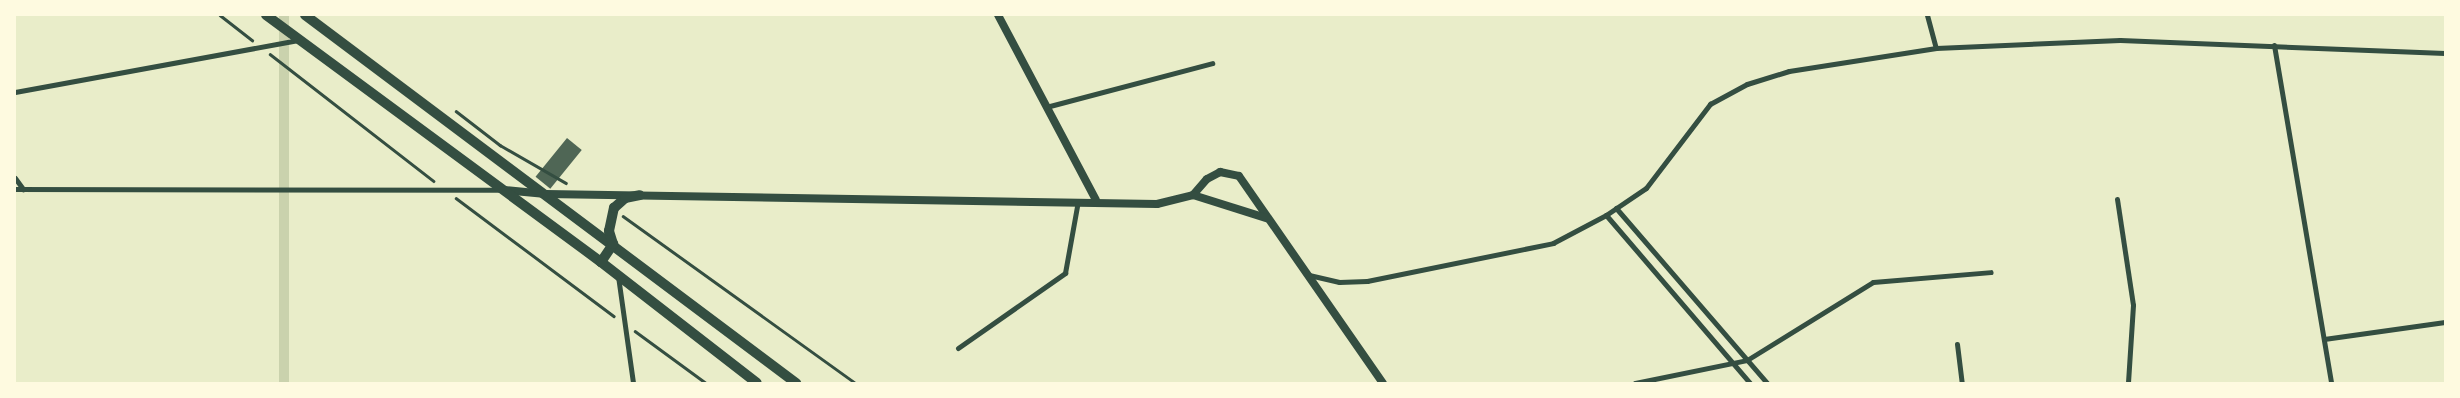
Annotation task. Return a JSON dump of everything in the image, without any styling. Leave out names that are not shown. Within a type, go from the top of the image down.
[{"type":"main road","points":[[266,15],[601,262],[757,383]]},
{"type":"main road","points":[[305,15],[796,383]]},
{"type":"main road","points":[[613,244],[609,231],[614,208],[625,198],[640,195]]},
{"type":"main road","points":[[601,262],[613,244]]},
{"type":"street","points":[[998,15],[1096,200]]},
{"type":"street","points":[[1927,15],[1936,48]]},
{"type":"street","points":[[15,92],[299,40]]},
{"type":"street","points":[[1308,275],[1339,282],[1367,281],[1553,243],[1606,215],[1646,188],[1710,104],[1747,84],[1789,71],[1936,48],[2120,40],[2445,53]]},
{"type":"street","points":[[2274,45],[2331,383]]},
{"type":"street","points":[[1046,107],[1212,63]]},
{"type":"street","points":[[1193,195],[1207,179],[1220,172],[1239,176],[1266,218],[1383,383]]},
{"type":"street","points":[[15,178],[23,189]]},
{"type":"street","points":[[15,189],[502,190],[546,194],[1096,200],[1157,204],[1193,195],[1266,218]]},
{"type":"street","points":[[2117,199],[2133,305],[2128,383]]},
{"type":"street","points":[[958,348],[1065,273],[1078,200]]},
{"type":"street","points":[[1616,208],[1767,383]]},
{"type":"street","points":[[1606,215],[1750,383]]},
{"type":"street","points":[[1635,383],[1747,360],[1874,282],[1991,272]]},
{"type":"street","points":[[618,276],[633,383]]},
{"type":"street","points":[[2324,340],[2445,322]]},
{"type":"street","points":[[1957,344],[1962,383]]},
{"type":"path","points":[[220,15],[259,45]]},
{"type":"path","points":[[266,51],[436,183]]},
{"type":"path","points":[[452,195],[618,319]]},
{"type":"path","points":[[634,330],[706,383]]},
{"type":"green space","points":[[279,15],[289,15],[289,383],[279,383]]},
{"type":"building","points":[[567,138],[582,150],[550,189],[536,177]]}]
